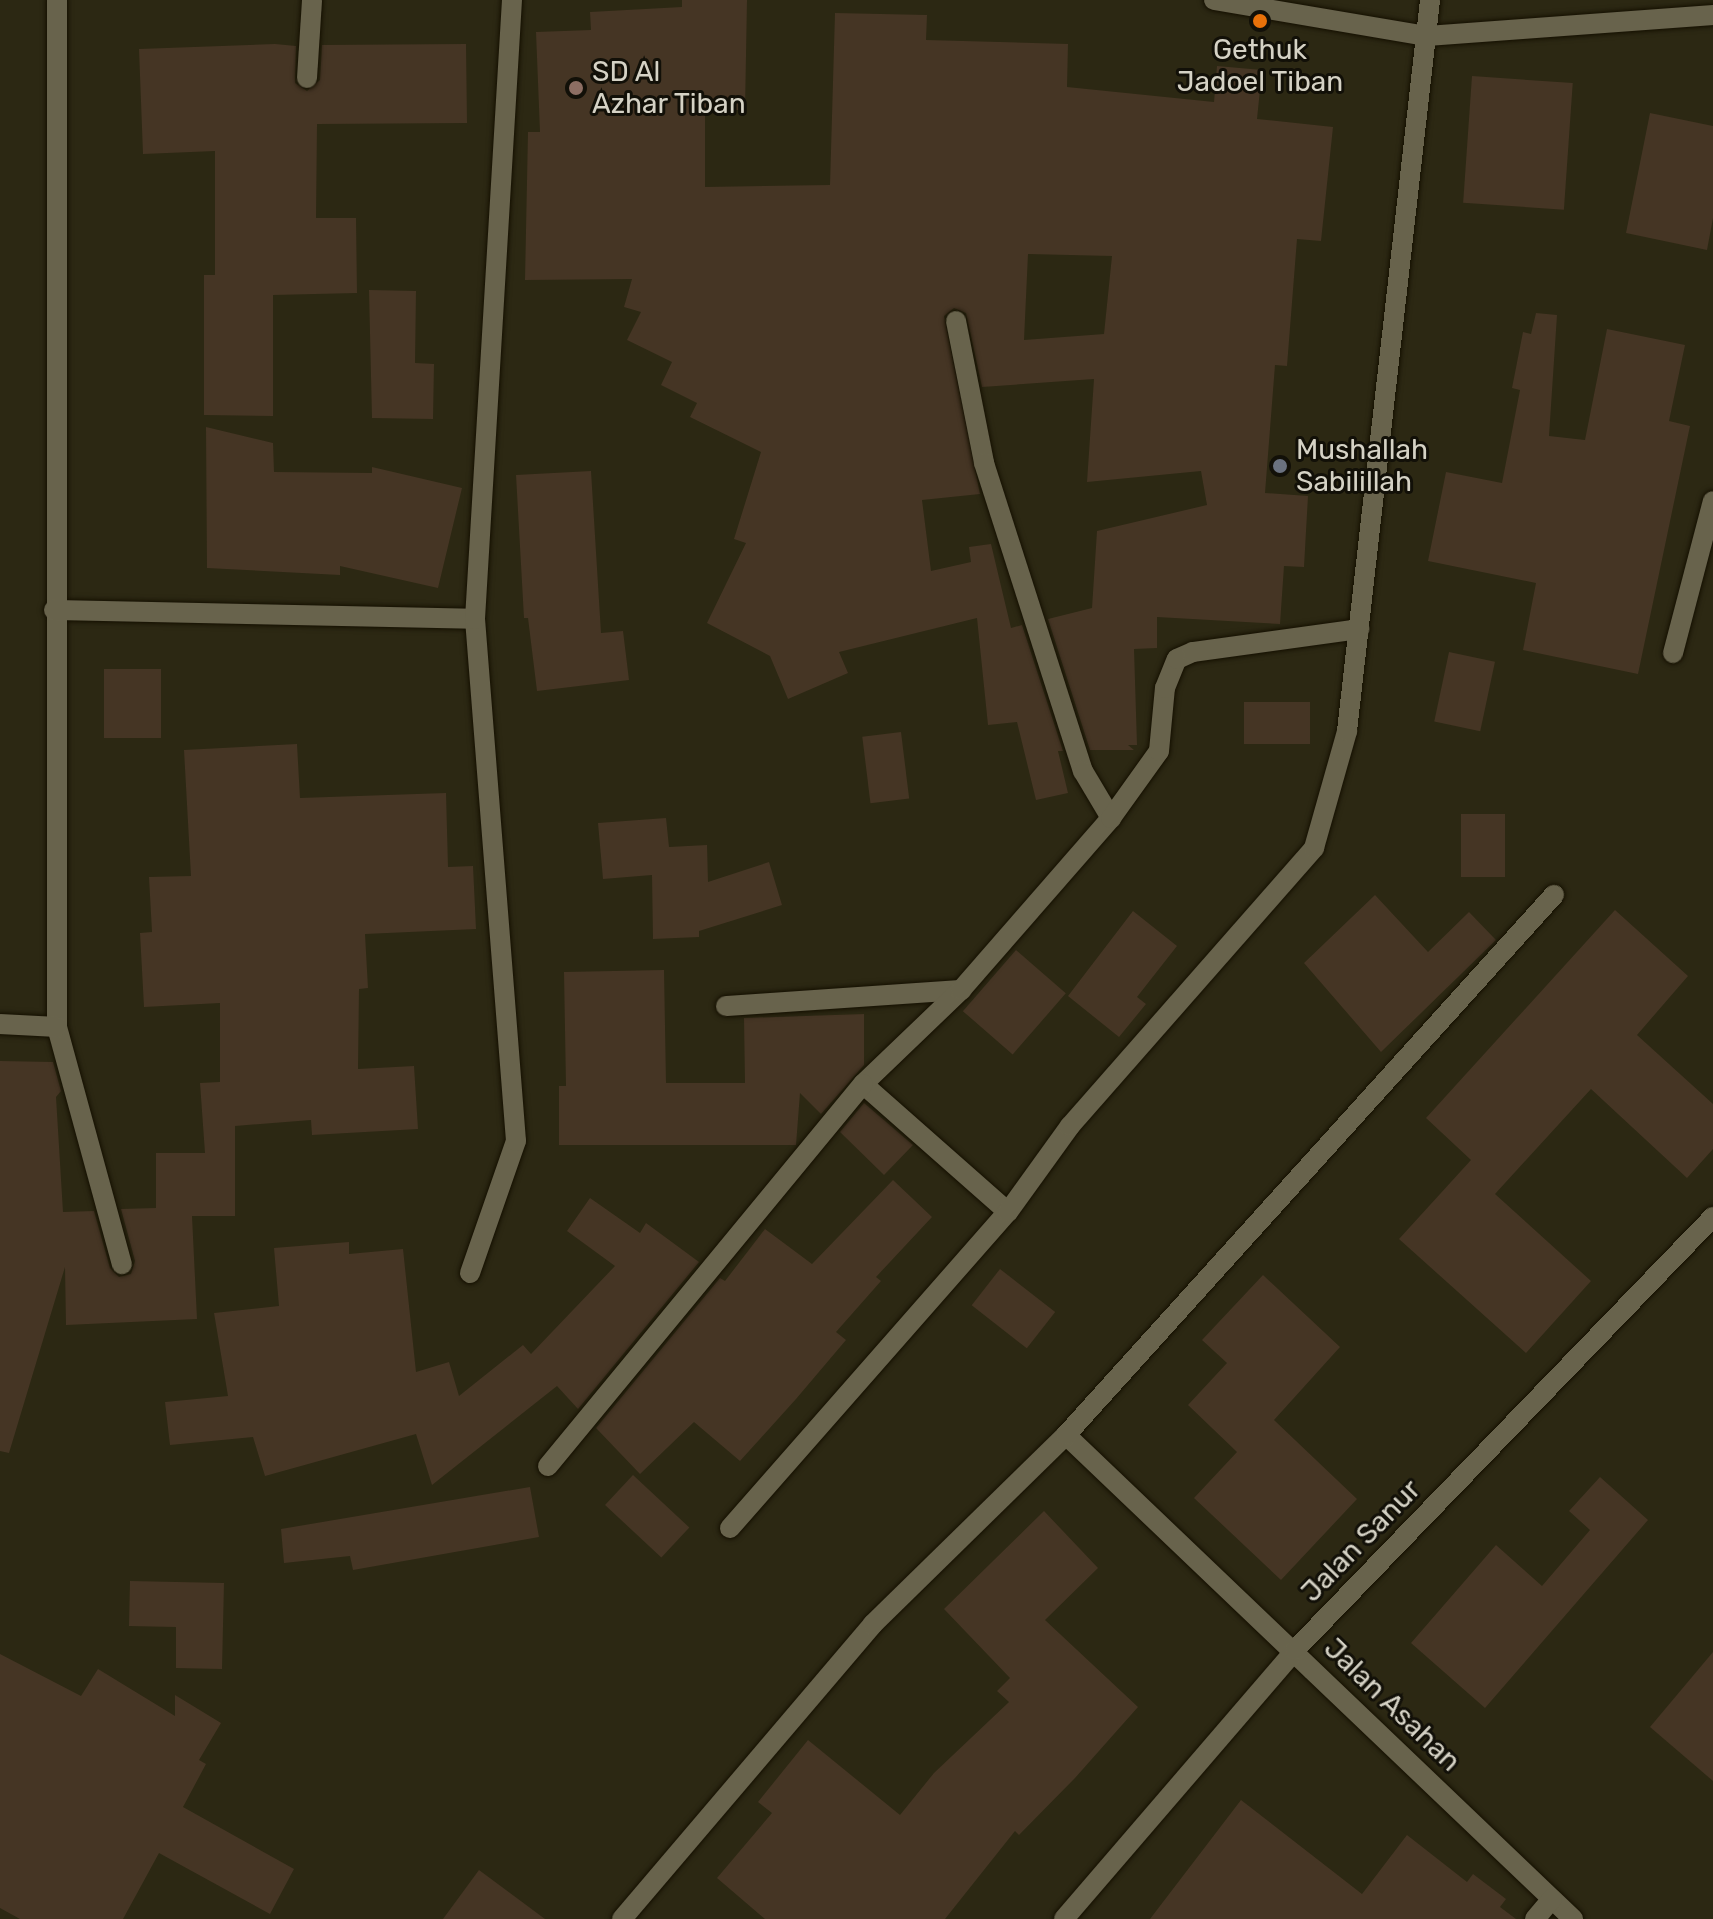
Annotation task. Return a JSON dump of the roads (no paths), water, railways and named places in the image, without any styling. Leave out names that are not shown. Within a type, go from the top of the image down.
[{"type":"street","points":[[57,0],[54,610],[57,1027],[122,1264]]},
{"type":"street","points":[[307,78],[312,0]]},
{"type":"street","points":[[470,1273],[516,1141],[475,619],[512,0]]},
{"type":"street","points":[[1214,0],[1427,36],[1713,15]]},
{"type":"street","points":[[730,1528],[1008,1212],[1070,1126],[1314,848],[1347,731],[1430,0]]},
{"type":"street","points":[[956,321],[984,463],[1083,771],[1111,818]]},
{"type":"street","points":[[1673,653],[1713,501]]},
{"type":"street","points":[[54,610],[475,619]]},
{"type":"street","points":[[548,1466],[863,1084],[961,990],[1111,818],[1159,751],[1165,688],[1177,659],[1193,652],[1359,629]]},
{"type":"street","points":[[622,1919],[873,1624],[1066,1435],[1554,895]]},
{"type":"street","points":[[726,1006],[961,990]]},
{"type":"street","points":[[0,1024],[57,1027]]},
{"type":"street","points":[[863,1084],[1008,1212]]},
{"type":"street","name":"Jalan Sanur","points":[[1064,1919],[1295,1650],[1713,1217]]},
{"type":"street","name":"Jalan Asahan","points":[[1066,1435],[1295,1650],[1573,1919]]},
{"type":"street","points":[[1535,1919],[1552,1899]]},
{"type":"place","name":"Gethuk Jadoel Tiban","points":[[1260,21]]},
{"type":"place","name":"SD Al Azhar Tiban","points":[[576,88]]},
{"type":"place","name":"Mushallah Sabilillah","points":[[1280,466]]}]
